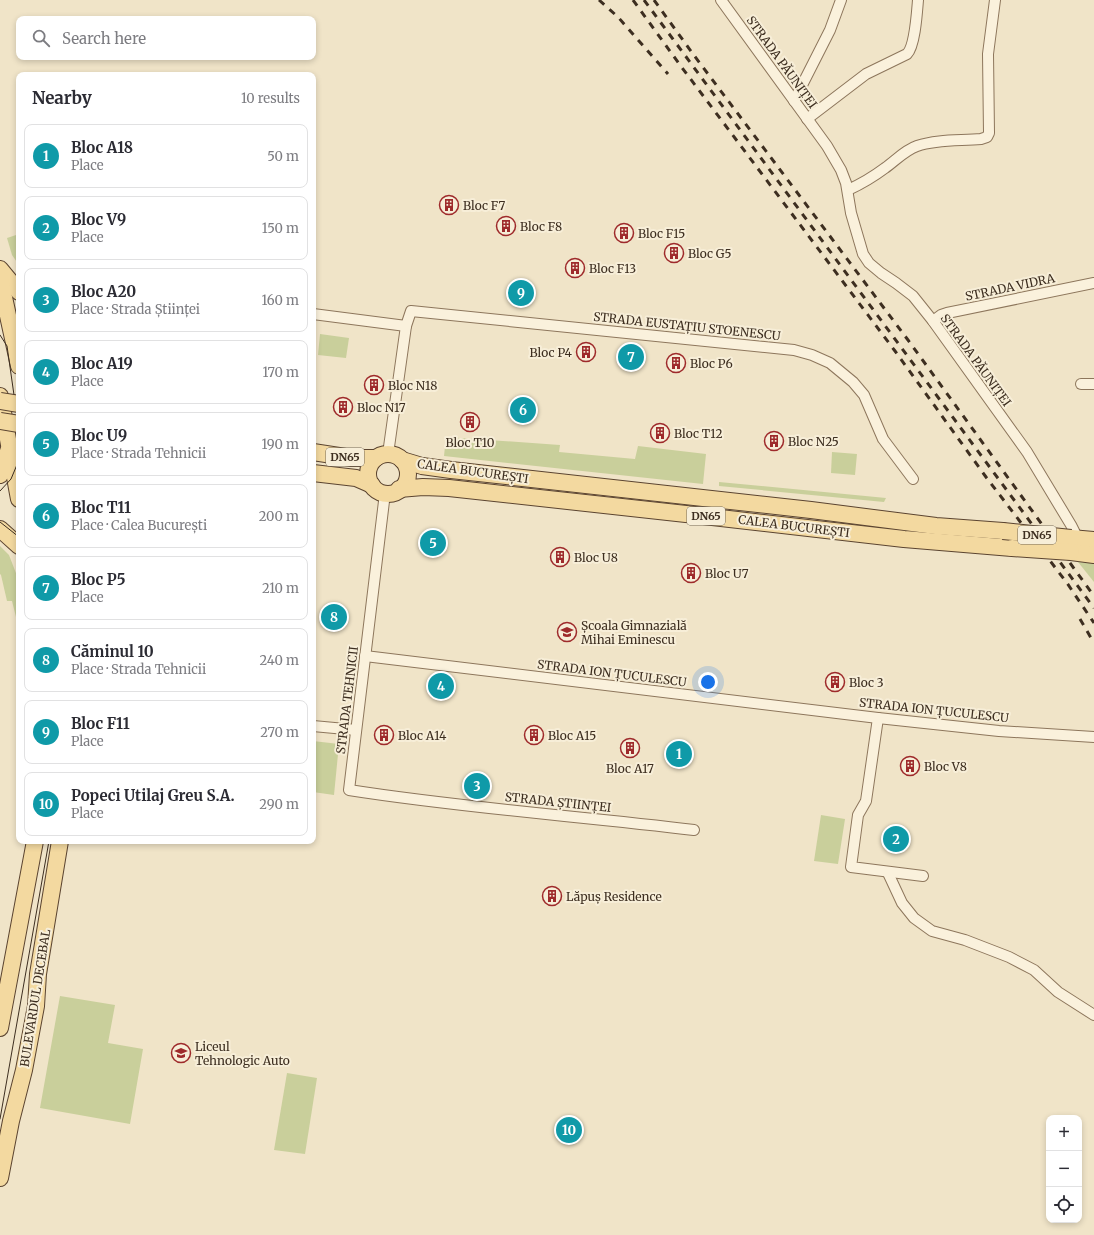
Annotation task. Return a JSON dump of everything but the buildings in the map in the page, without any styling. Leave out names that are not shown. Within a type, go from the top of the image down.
[{"type":"main road","points":[[0,269],[16,288]]},
{"type":"main road","points":[[0,279],[16,349]]},
{"type":"main road","points":[[0,396],[16,483]]},
{"type":"main road","points":[[0,401],[16,404]]},
{"type":"main road","points":[[0,421],[16,424]]},
{"type":"main road","points":[[0,475],[7,460],[9,446]]},
{"type":"main road","name":"CALEA BUCUREȘTI","points":[[316,452],[352,458],[389,457],[422,466],[451,470],[936,526],[1003,531],[1074,546],[1094,555]]},
{"type":"main road","points":[[389,457],[407,468],[407,477],[403,486],[386,489],[368,477],[369,468],[373,461],[389,457]]},
{"type":"main road","name":"CALEA BUCUREȘTI","points":[[316,473],[356,478],[386,489],[423,487],[449,488],[694,514],[934,542],[1012,548],[1074,546],[1094,540]]},
{"type":"main road","points":[[934,542],[936,526]]},
{"type":"main road","points":[[0,529],[16,543]]},
{"type":"main road","points":[[0,1028],[34,844]]},
{"type":"main road","name":"BULEVARDUL DECEBAL","points":[[0,1178],[35,1013],[38,974],[60,844]]},
{"type":"street","name":"STRADA PĂUNIȚEI","points":[[721,0],[827,146],[841,170],[848,190],[851,213],[863,254],[869,263],[913,296],[933,321],[1027,452],[1071,525],[1074,546]]},
{"type":"street","points":[[794,102],[830,30],[841,0]]},
{"type":"street","name":"STRADA PĂUNIȚEI","points":[[807,119],[866,74],[907,54],[910,50],[914,36],[918,0]]},
{"type":"street","points":[[848,190],[861,184],[884,169],[904,153],[917,146],[938,142],[981,139],[987,137],[988,54],[995,0]]},
{"type":"street","name":"STRADA VIDRA","points":[[933,321],[941,315],[947,313],[1094,283]]},
{"type":"street","name":"STRADA EUSTAȚIU STOENESCU","points":[[389,457],[406,326],[411,310],[794,350],[812,355],[830,363],[853,382],[864,395],[882,439],[913,479]]},
{"type":"street","points":[[316,314],[406,326]]},
{"type":"street","points":[[1081,384],[1094,384]]},
{"type":"street","name":"STRADA TEHNICII","points":[[349,790],[386,489]]},
{"type":"street","name":"STRADA ION ȚUCULESCU","points":[[365,656],[878,718],[999,731],[1094,737]]},
{"type":"street","points":[[878,718],[866,801],[858,815],[851,867],[888,873],[923,876]]},
{"type":"street","points":[[316,726],[356,730]]},
{"type":"street","name":"STRADA ȘTIINȚEI","points":[[349,790],[390,797],[544,815],[694,830]]},
{"type":"street","points":[[888,873],[902,903],[914,918],[932,931],[964,940],[1009,957],[1034,970],[1058,992],[1094,1015]]},
{"type":"green space","points":[[16,235],[16,261],[12,255],[7,238]]},
{"type":"green space","points":[[320,334],[349,338],[346,358],[318,355]]},
{"type":"green space","points":[[446,437],[560,445],[559,452],[635,459],[638,446],[706,454],[703,484],[444,456]]},
{"type":"green space","points":[[832,452],[857,454],[855,475],[831,473]]},
{"type":"green space","points":[[719,482],[886,498],[884,502],[719,486]]},
{"type":"green space","points":[[0,546],[9,555],[16,573],[16,617],[12,601],[7,601],[0,574]]},
{"type":"green space","points":[[1078,562],[1094,563],[1094,582]]},
{"type":"green space","points":[[316,741],[339,744],[334,795],[316,792]]},
{"type":"green space","points":[[821,815],[845,819],[838,864],[814,861]]},
{"type":"green space","points":[[60,996],[115,1005],[108,1043],[143,1049],[130,1124],[40,1108]]},
{"type":"green space","points":[[287,1073],[317,1078],[305,1154],[274,1150]]},
{"type":"tram line","points":[[0,335],[7,346],[16,409]]},
{"type":"tram line","points":[[0,491],[11,479],[16,467]]},
{"type":"tram line","points":[[0,522],[16,535]]},
{"type":"tram line","points":[[0,1119],[48,844]]},
{"type":"railway","points":[[599,0],[618,17],[668,74]]},
{"type":"railway","points":[[633,0],[680,65],[895,351],[986,477],[1067,583],[1094,623]]},
{"type":"railway","points":[[644,0],[1094,608]]},
{"type":"railway","points":[[654,0],[908,340],[1094,596]]},
{"type":"railway","points":[[1080,619],[1094,643]]},
{"type":"place","name":"Bloc F7","points":[[449,205]]},
{"type":"place","name":"Bloc F8","points":[[506,226]]},
{"type":"place","name":"Bloc F15","points":[[624,233]]},
{"type":"place","name":"Bloc G5","points":[[674,253]]},
{"type":"place","name":"Bloc F13","points":[[575,268]]},
{"type":"place","name":"Bloc F11","points":[[521,293]]},
{"type":"place","name":"Bloc P4","points":[[586,352]]},
{"type":"place","name":"Bloc P5","points":[[631,357]]},
{"type":"place","name":"Bloc P6","points":[[676,363]]},
{"type":"place","name":"Bloc N18","points":[[374,385]]},
{"type":"place","name":"Bloc N17","points":[[343,407]]},
{"type":"place","name":"Bloc T11","points":[[523,410]]},
{"type":"place","name":"Bloc T10","points":[[470,422]]},
{"type":"place","name":"Bloc T12","points":[[660,433]]},
{"type":"place","name":"Bloc N25","points":[[774,441]]},
{"type":"place","name":"Bloc U9","points":[[433,543]]},
{"type":"place","name":"Bloc U8","points":[[560,557]]},
{"type":"place","name":"Bloc U7","points":[[691,573]]},
{"type":"place","name":"Căminul 10","points":[[334,617]]},
{"type":"place","name":"Școala Gimnazială Mihai Eminescu","points":[[567,632]]},
{"type":"place","name":"Bloc 3","points":[[835,682]]},
{"type":"place","name":"Bloc A19","points":[[441,686]]},
{"type":"place","name":"Bloc A14","points":[[384,735]]},
{"type":"place","name":"Bloc A15","points":[[534,735]]},
{"type":"place","name":"Bloc A17","points":[[630,748]]},
{"type":"place","name":"Bloc A18","points":[[679,754]]},
{"type":"place","name":"Bloc V8","points":[[910,766]]},
{"type":"place","name":"Bloc A20","points":[[477,786]]},
{"type":"place","name":"Bloc V9","points":[[896,839]]},
{"type":"place","name":"Lăpuș Residence","points":[[552,896]]},
{"type":"place","name":"Liceul Tehnologic Auto","points":[[181,1053]]},
{"type":"place","name":"Popeci Utilaj Greu S.A.","points":[[569,1130]]}]
